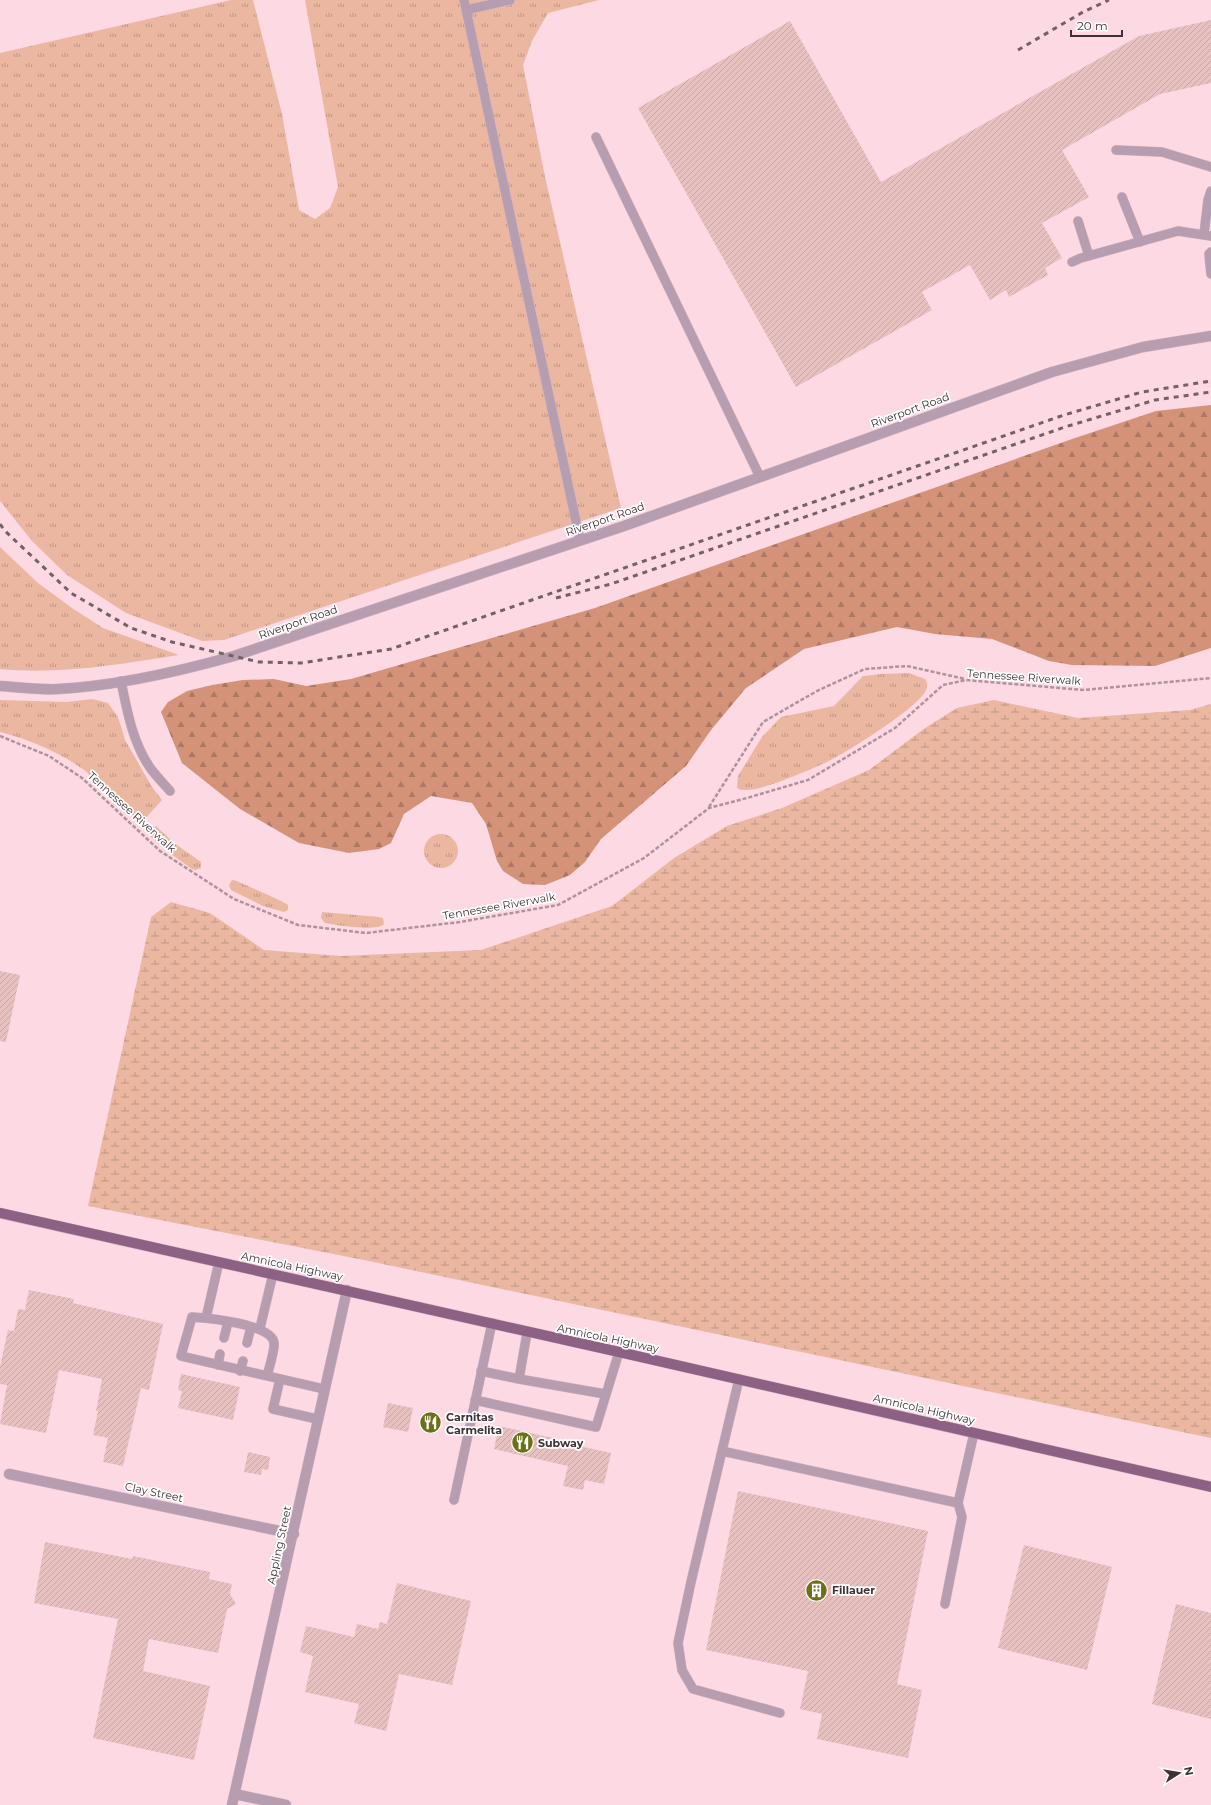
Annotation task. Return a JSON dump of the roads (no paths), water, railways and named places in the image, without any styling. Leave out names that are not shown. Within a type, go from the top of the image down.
[{"type":"main road","name":"Amnicola Highway","points":[[0,1213],[347,1290],[492,1323],[527,1333],[739,1379],[1211,1487]]},
{"type":"street","name":"Riverport Road","points":[[0,686],[57,689],[121,681],[200,666],[234,656],[580,540],[1052,372],[1143,347],[1211,336]]},
{"type":"street","name":"Appling Street","points":[[232,1805],[294,1534],[317,1419],[347,1290]]},
{"type":"street","name":"Clay Street","points":[[9,1474],[294,1534]]},
{"type":"street","points":[[235,1794],[286,1805]]},
{"type":"lane","points":[[464,0],[580,540]]},
{"type":"lane","points":[[466,10],[510,0]]},
{"type":"lane","points":[[596,137],[760,477]]},
{"type":"lane","points":[[1116,150],[1162,152],[1211,167]]},
{"type":"lane","points":[[1072,262],[1178,231],[1208,235],[1208,200],[1211,191]]},
{"type":"lane","points":[[1122,197],[1140,242]]},
{"type":"lane","points":[[1078,221],[1089,256]]},
{"type":"lane","points":[[1211,252],[1209,254],[1211,274]]},
{"type":"lane","points":[[121,681],[130,721],[138,744],[151,769],[170,790]]},
{"type":"lane","points":[[206,1318],[219,1262]]},
{"type":"lane","points":[[247,1343],[256,1328],[273,1274]]},
{"type":"lane","points":[[267,1376],[275,1343],[272,1337],[256,1328],[206,1318],[192,1317],[181,1356],[218,1365],[324,1389]]},
{"type":"lane","points":[[224,1338],[228,1322]]},
{"type":"lane","points":[[454,1500],[492,1323]]},
{"type":"lane","points":[[519,1379],[527,1333]]},
{"type":"lane","points":[[475,1400],[596,1427],[619,1352]]},
{"type":"lane","points":[[218,1365],[220,1354]]},
{"type":"lane","points":[[240,1370],[243,1360]]},
{"type":"lane","points":[[481,1371],[605,1394]]},
{"type":"lane","points":[[280,1379],[273,1409],[317,1419]]},
{"type":"lane","points":[[739,1379],[678,1643],[682,1670],[693,1688],[780,1713]]},
{"type":"lane","points":[[945,1604],[962,1517],[958,1503],[974,1433]]},
{"type":"lane","points":[[722,1451],[958,1503]]},
{"type":"railway","points":[[1018,50],[1083,12],[1109,0]]},
{"type":"railway","points":[[0,524],[5,531],[71,593],[131,628],[172,642],[259,662],[301,663],[391,649],[1064,415],[1142,392],[1211,381]]},
{"type":"railway","points":[[556,598],[611,584],[1065,427],[1155,400],[1211,392]]},
{"type":"place","name":"Carnitas Carmelita","points":[[430,1423]]},
{"type":"place","name":"Subway","points":[[523,1443]]},
{"type":"place","name":"Fillauer","points":[[817,1590]]}]
